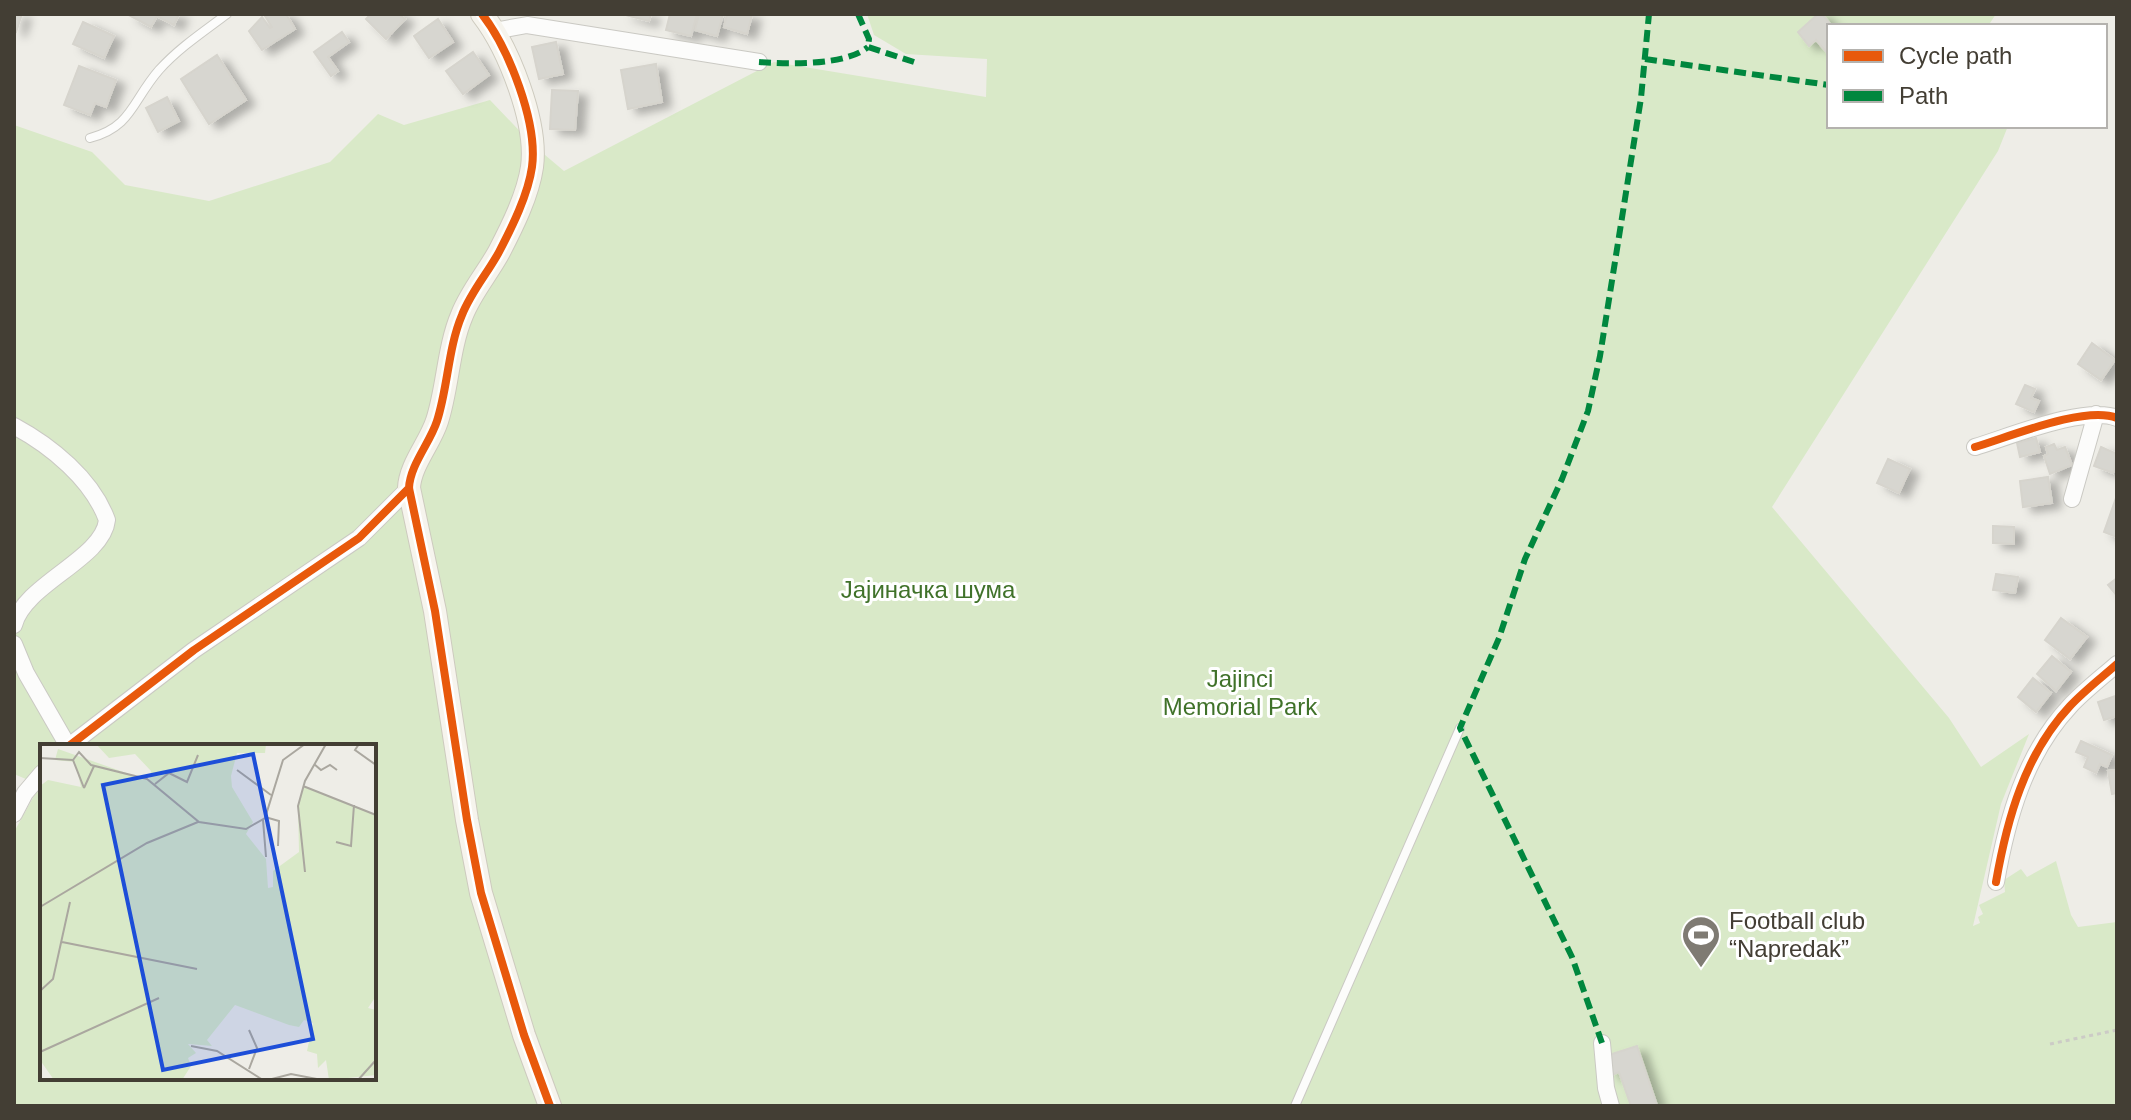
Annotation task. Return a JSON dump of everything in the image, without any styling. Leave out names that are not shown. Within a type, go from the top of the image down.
[{"type":"street","points":[[550,1106],[524,1035],[481,893],[464,806],[435,611],[409,488],[411,477],[438,421],[461,317],[499,252],[528,184],[532,165],[528,122],[521,95],[488,22],[527,25],[759,62]]},
{"type":"street","points":[[2072,499],[2096,414]]},
{"type":"street","points":[[1975,447],[2073,418],[2096,414],[2117,418]]},
{"type":"street","points":[[14,426],[60,456],[100,502],[107,520],[99,538],[22,607],[14,625]]},
{"type":"street","points":[[71,744],[194,650],[359,538],[409,488]]},
{"type":"street","points":[[14,644],[26,673],[67,744]]},
{"type":"street","points":[[1996,882],[2015,800],[2040,746],[2070,706],[2117,664]]},
{"type":"street","points":[[14,814],[25,793],[40,775]]},
{"type":"street","points":[[1602,1043],[1606,1088],[1611,1106]]},
{"type":"lane","points":[[90,138],[109,133],[121,125],[142,90],[180,48],[227,14]]},
{"type":"lane","points":[[1295,1106],[1460,728]]},
{"type":"path","points":[[2050,1044],[2117,1030]]},
{"type":"green space","name":"Јајиначка шума","points":[[867,14],[1996,14],[1989,24],[1827,24],[1827,128],[2007,128],[1998,151],[1772,507],[1949,718],[1981,767],[2029,734],[2001,804],[1973,926],[1980,923],[1978,917],[1983,914],[1979,905],[2005,892],[2004,880],[2021,869],[2027,877],[2056,861],[2071,915],[2078,927],[2117,922],[2117,1106],[14,1106],[14,832],[40,785],[14,774],[14,125],[92,152],[125,185],[209,201],[330,162],[378,114],[404,125],[490,100],[532,144],[564,171],[774,62],[986,97],[987,59],[906,54],[874,35]]},
{"type":"building","points":[[14,14],[22,14],[16,32],[14,31]]},
{"type":"building","points":[[127,14],[179,14],[174,25],[157,16],[151,27]]},
{"type":"building","points":[[286,14],[295,29],[262,50],[249,31],[262,17],[272,27],[265,16]]},
{"type":"building","points":[[371,14],[399,14],[405,19],[386,39],[366,19]]},
{"type":"building","points":[[622,14],[651,14],[649,21]]},
{"type":"building","points":[[670,14],[697,14],[691,36],[666,30]]},
{"type":"building","points":[[699,14],[723,14],[717,36],[695,30]]},
{"type":"building","points":[[727,14],[752,15],[747,34],[724,27]]},
{"type":"building","points":[[1822,14],[1830,24],[1827,24],[1827,53],[1816,40],[1809,46],[1798,32]]},
{"type":"building","points":[[438,19],[453,42],[429,58],[414,36]]},
{"type":"building","points":[[83,22],[114,36],[104,58],[73,44]]},
{"type":"building","points":[[342,32],[349,42],[328,57],[338,71],[331,76],[314,52]]},
{"type":"building","points":[[556,42],[563,74],[539,79],[532,47]]},
{"type":"building","points":[[473,52],[489,75],[463,94],[446,71]]},
{"type":"building","points":[[217,55],[246,100],[209,124],[181,79]]},
{"type":"building","points":[[656,64],[662,102],[628,109],[621,70]]},
{"type":"building","points":[[79,66],[116,80],[106,107],[95,103],[90,115],[64,105]]},
{"type":"building","points":[[552,90],[578,91],[575,130],[550,129]]},
{"type":"building","points":[[167,97],[179,121],[158,132],[146,108]]},
{"type":"building","points":[[2092,343],[2115,360],[2101,380],[2078,364]]},
{"type":"building","points":[[2025,385],[2035,389],[2031,398],[2039,401],[2034,412],[2016,404]]},
{"type":"building","points":[[2036,438],[2040,452],[2020,457],[2017,443]]},
{"type":"building","points":[[2054,444],[2057,450],[2065,447],[2072,465],[2050,474],[2044,456],[2048,454],[2046,447]]},
{"type":"building","points":[[2101,447],[2117,454],[2113,473],[2094,466]]},
{"type":"building","points":[[1888,459],[1910,469],[1899,493],[1877,483]]},
{"type":"building","points":[[2048,477],[2052,503],[2023,507],[2020,481]]},
{"type":"building","points":[[2117,495],[2117,537],[2104,532]]},
{"type":"building","points":[[1993,526],[2014,527],[2014,544],[1993,543]]},
{"type":"building","points":[[1996,574],[2018,577],[2015,593],[1993,590]]},
{"type":"building","points":[[2117,578],[2117,596],[2108,585]]},
{"type":"building","points":[[2061,618],[2087,637],[2070,659],[2045,640]]},
{"type":"building","points":[[2052,656],[2071,672],[2056,691],[2037,674]]},
{"type":"building","points":[[2033,678],[2051,693],[2036,712],[2018,697]]},
{"type":"building","points":[[2115,696],[2117,716],[2104,720],[2098,702]]},
{"type":"building","points":[[2081,741],[2112,755],[2107,767],[2100,764],[2096,773],[2084,767],[2088,757],[2076,752]]},
{"type":"building","points":[[2117,770],[2117,793],[2112,794],[2108,771]]},
{"type":"building","points":[[1637,1046],[1655,1106],[1631,1106],[1619,1072],[1612,1075],[1606,1056]]},
{"type":"marked path","points":[[858,14],[869,39],[868,47],[914,62]]},
{"type":"marked path","points":[[1602,1043],[1572,957],[1460,728],[1499,638],[1525,559],[1562,479],[1588,411],[1600,356],[1641,98],[1649,14]]},
{"type":"marked path","points":[[759,62],[831,61],[868,47]]},
{"type":"marked path","points":[[1645,59],[1827,85]]},
{"type":"cycle path","points":[[482,14],[502,46],[526,108],[531,129],[532,167],[514,222],[462,315],[437,421],[413,471],[409,488],[435,611],[481,893],[524,1035],[550,1106]]},
{"type":"cycle path","points":[[1975,447],[2067,419],[2103,415],[2117,418]]},
{"type":"cycle path","points":[[72,744],[194,650],[359,538],[409,488]]},
{"type":"cycle path","points":[[1996,882],[2012,811],[2041,745],[2070,706],[2117,664]]},
{"type":"place","name":"Football club “Napredak”","points":[[1701,969]]},
{"type":"park label","name":"Jajinci Memorial Park","points":[[1240,693]]}]
